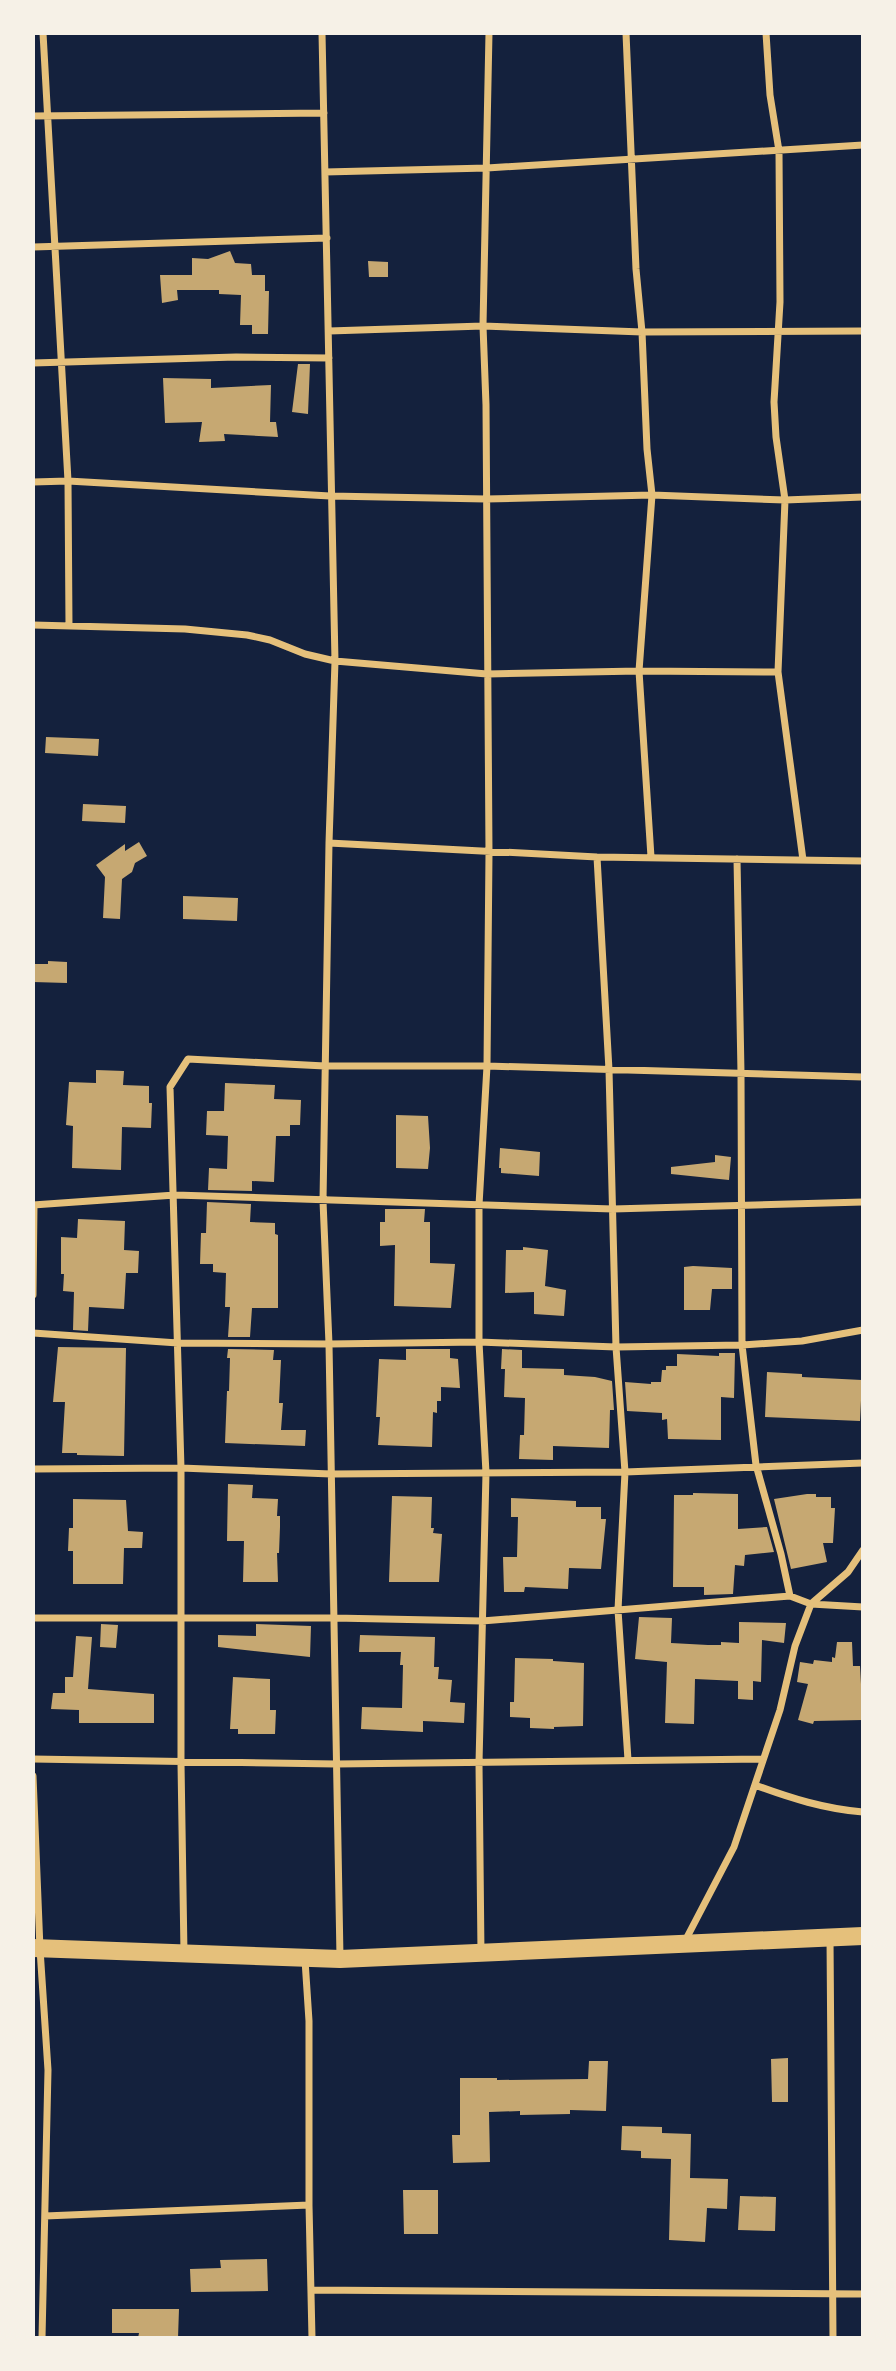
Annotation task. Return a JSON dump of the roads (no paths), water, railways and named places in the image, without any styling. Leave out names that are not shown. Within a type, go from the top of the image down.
[{"type":"highway","points":[[37,1949],[340,1959],[863,1936]]},
{"type":"street","points":[[43,33],[68,481],[69,625]]},
{"type":"street","points":[[322,33],[335,661],[323,1201],[329,1345],[340,1959]]},
{"type":"street","points":[[481,1954],[480,1763],[486,1473],[478,1342],[479,1205],[487,1066],[489,853],[486,405],[483,326],[489,33]]},
{"type":"street","points":[[626,33],[636,269],[652,495],[639,671],[652,857]]},
{"type":"street","points":[[766,33],[770,95],[779,151],[779,331],[774,401],[785,500],[778,672],[803,860]]},
{"type":"street","points":[[33,116],[324,113]]},
{"type":"street","points":[[325,172],[487,168],[863,145]]},
{"type":"street","points":[[33,247],[327,238]]},
{"type":"street","points":[[329,331],[483,326],[642,332],[863,331]]},
{"type":"street","points":[[33,363],[236,357],[329,358]]},
{"type":"street","points":[[33,482],[68,481],[330,496],[486,499],[652,495],[785,500],[863,496]]},
{"type":"street","points":[[33,625],[185,629],[247,635],[335,661],[487,674],[778,672]]},
{"type":"street","points":[[329,843],[597,857],[863,861]]},
{"type":"street","points":[[597,857],[609,1070],[616,1347],[625,1472],[618,1610],[628,1760]]},
{"type":"street","points":[[737,859],[742,1345],[755,1465],[781,1554],[790,1596]]},
{"type":"street","points":[[184,1954],[181,1468],[170,1087],[188,1059],[325,1066],[487,1066],[863,1077]]},
{"type":"street","points":[[33,1295],[34,1205],[175,1195],[613,1209],[863,1202]]},
{"type":"street","points":[[33,1333],[178,1343],[329,1345],[478,1342],[616,1347],[802,1341],[863,1330]]},
{"type":"street","points":[[33,1469],[181,1468],[331,1474],[625,1472],[863,1463]]},
{"type":"street","points":[[683,1945],[734,1847],[780,1710],[795,1646],[811,1604],[848,1572],[863,1550]]},
{"type":"street","points":[[33,1618],[482,1621],[790,1596],[811,1604],[863,1607]]},
{"type":"street","points":[[33,1759],[336,1764],[763,1759]]},
{"type":"street","points":[[33,1776],[37,1949],[48,2070],[42,2338]]},
{"type":"street","points":[[755,1785],[788,1798],[840,1810],[863,1812]]},
{"type":"street","points":[[830,1937],[833,2338]]},
{"type":"street","points":[[305,1959],[309,2021],[312,2338]]},
{"type":"street","points":[[45,2216],[309,2205]]},
{"type":"street","points":[[311,2290],[863,2294]]}]
